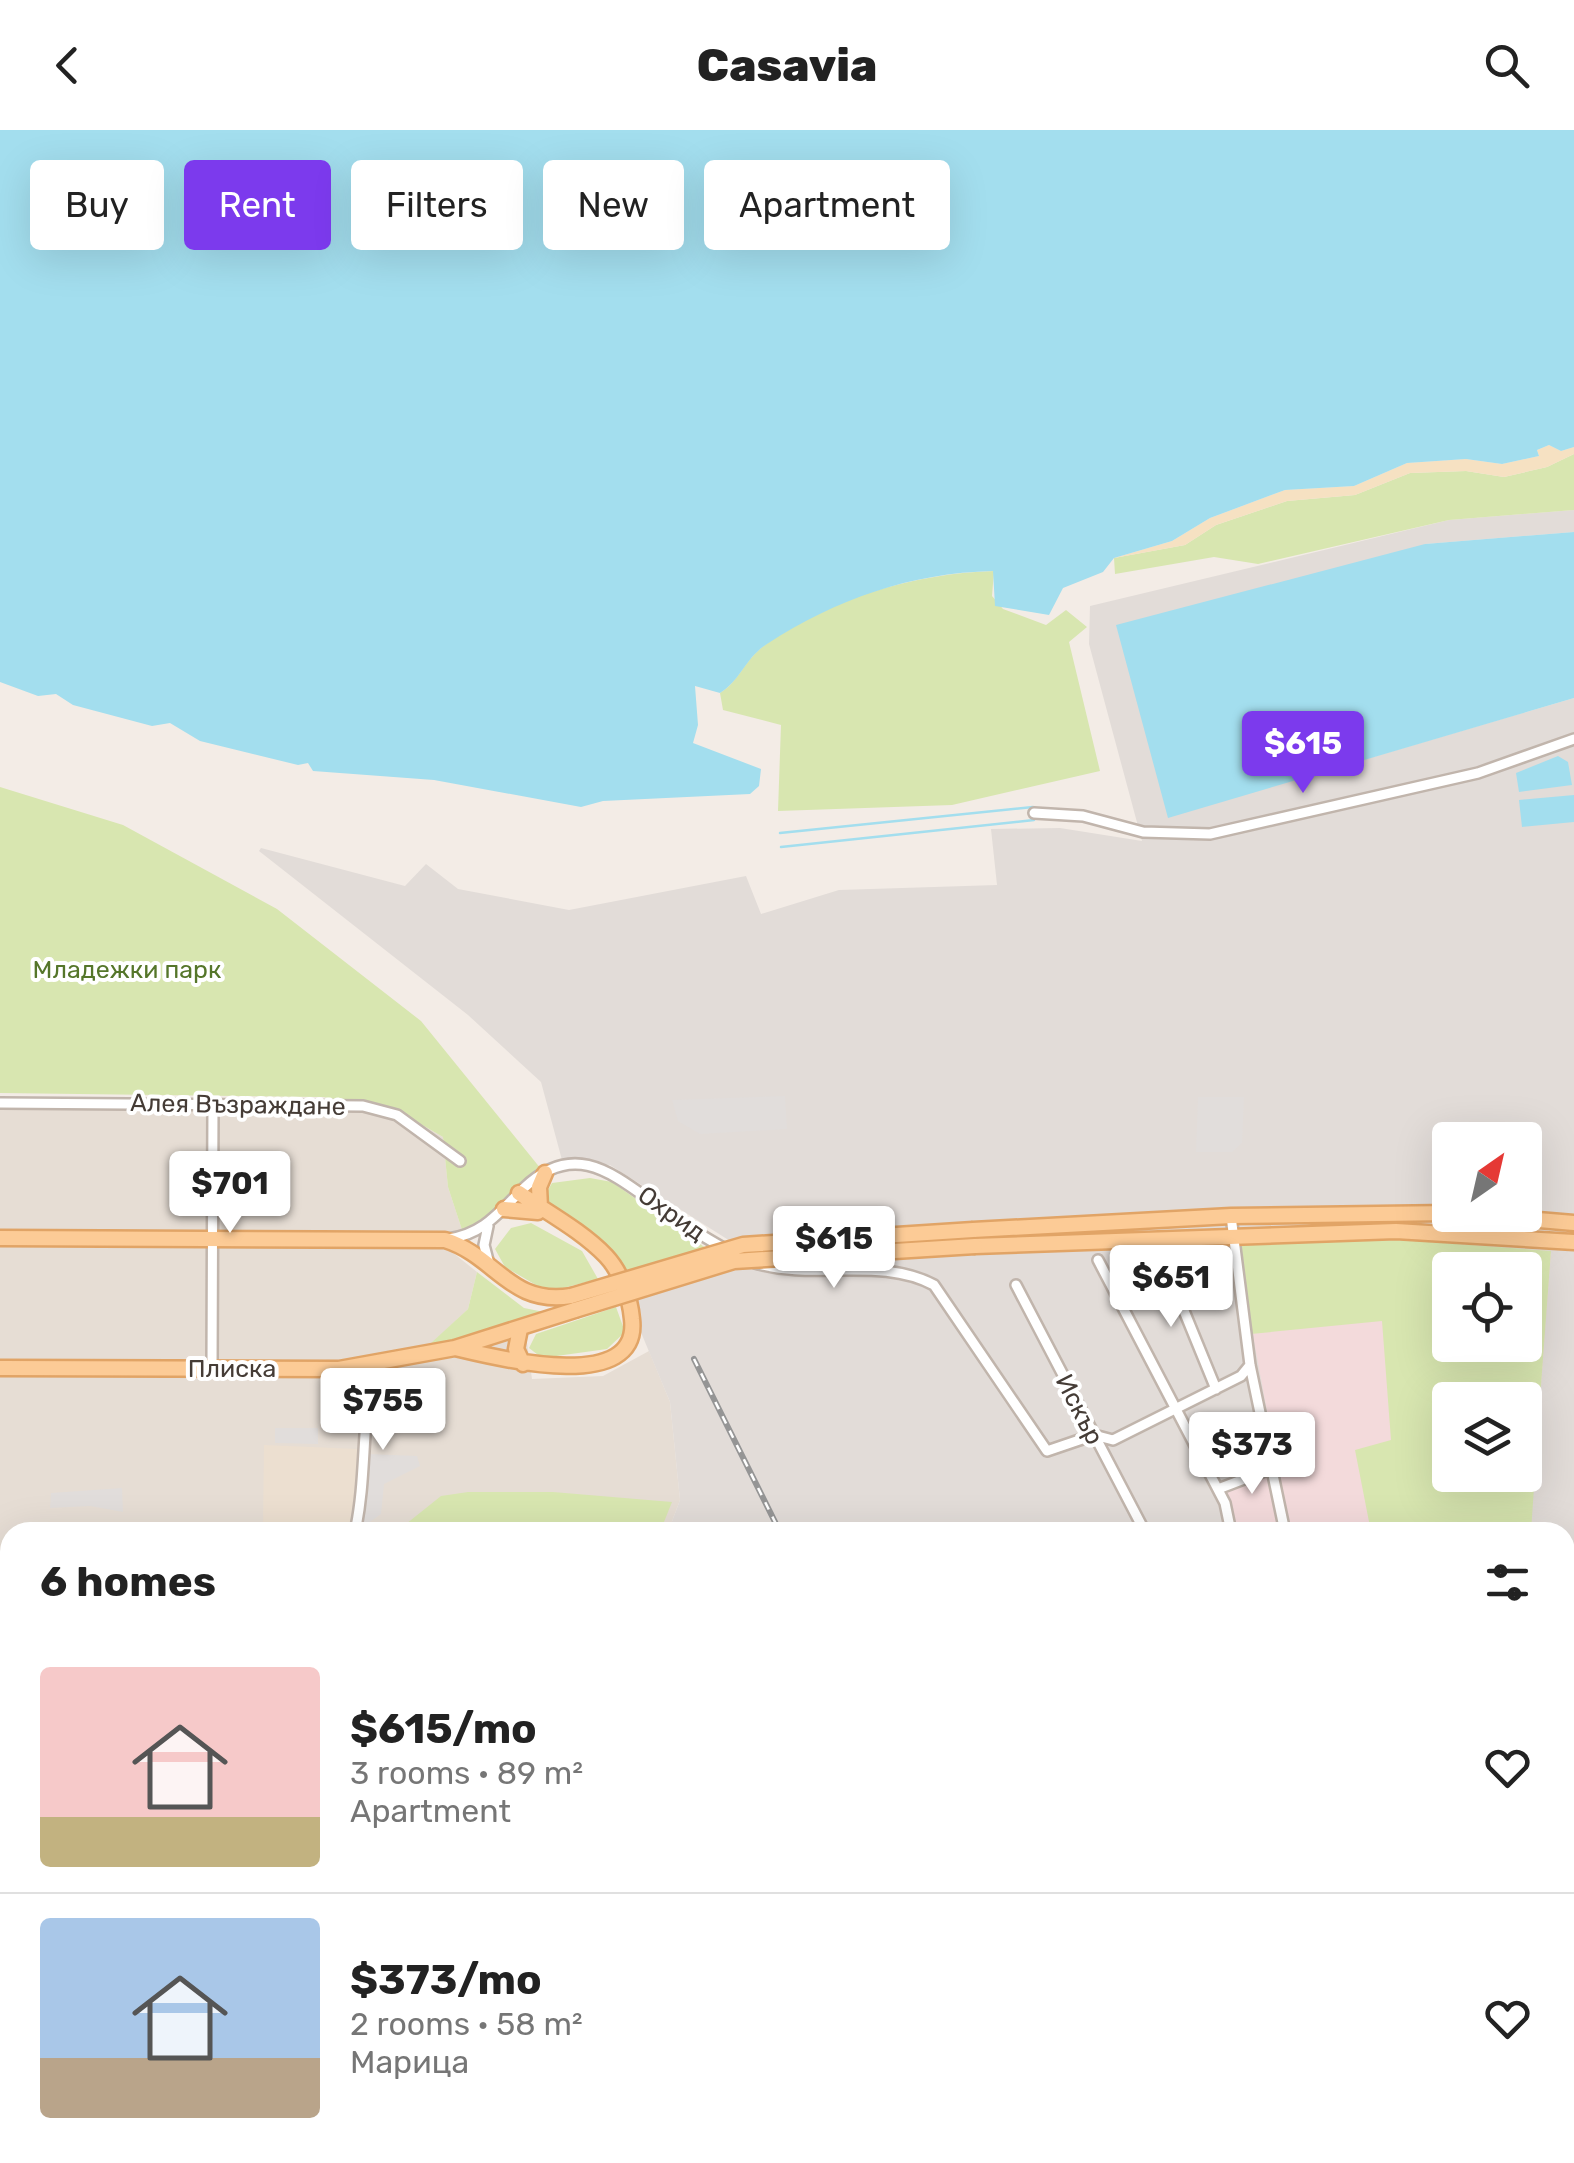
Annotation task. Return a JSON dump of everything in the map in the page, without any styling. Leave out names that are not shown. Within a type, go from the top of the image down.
[{"type":"main road","points":[[544,1211],[539,1187],[545,1173]]},
{"type":"main road","points":[[455,1348],[523,1364],[558,1366],[614,1358],[624,1351],[633,1326],[617,1270],[594,1246],[519,1193]]},
{"type":"main road","points":[[504,1209],[544,1211]]},
{"type":"main road","points":[[974,1238],[1231,1216],[1432,1213]]},
{"type":"main road","points":[[1542,1220],[1574,1223]]},
{"type":"main road","points":[[974,1238],[1456,1232],[1574,1242]]},
{"type":"main road","points":[[0,1238],[445,1240],[529,1295],[573,1303]]},
{"type":"main road","name":"Плиска","points":[[0,1368],[374,1366],[455,1348],[520,1328],[573,1303],[734,1260],[974,1238]]},
{"type":"main road","points":[[520,1328],[516,1349],[523,1364]]},
{"type":"street","points":[[1034,813],[1056,812],[1143,832],[1210,834],[1478,773],[1574,738]]},
{"type":"street","name":"Алея Възраждане","points":[[0,1103],[364,1106],[396,1115],[460,1161]]},
{"type":"street","points":[[212,1369],[213,1103]]},
{"type":"street","name":"Охрид","points":[[488,1224],[545,1173],[590,1165],[621,1177],[686,1227],[758,1264],[796,1273],[912,1273],[934,1285],[1041,1447],[1052,1451],[1094,1435]]},
{"type":"street","points":[[1231,1216],[1250,1366],[1282,1522]]},
{"type":"street","points":[[445,1240],[468,1235],[488,1224]]},
{"type":"street","points":[[488,1224],[484,1245],[490,1267]]},
{"type":"street","points":[[1162,1256],[1216,1388]]},
{"type":"street","points":[[1098,1260],[1218,1490],[1229,1522]]},
{"type":"street","name":"Искър","points":[[1016,1285],[1139,1522]]},
{"type":"street","points":[[357,1522],[363,1496],[367,1395],[374,1366]]},
{"type":"street","points":[[1094,1435],[1113,1440],[1176,1410],[1250,1366]]},
{"type":"street","points":[[1218,1490],[1272,1468]]},
{"type":"shaded area","points":[[1574,510],[1574,532],[1425,544],[1168,817],[1574,698],[1574,1522],[672,1522],[680,1500],[670,1402],[640,1330],[625,1276],[738,1246],[610,1165],[562,1160],[541,1082],[468,1015],[259,851],[261,848],[405,886],[426,864],[458,889],[569,910],[746,876],[761,914],[839,890],[997,885],[991,829],[1060,828],[1142,841],[1089,644],[1090,606],[1449,520]]},
{"type":"shaded area","points":[[785,1096],[787,1129],[700,1134],[678,1121],[672,1100]]},
{"type":"shaded area","points":[[1198,1097],[1244,1097],[1242,1143],[1232,1152],[1196,1152]]},
{"type":"shaded area","points":[[352,1103],[398,1111],[443,1137],[448,1187],[464,1236],[452,1252],[477,1272],[468,1309],[431,1344],[525,1328],[532,1379],[603,1376],[649,1351],[670,1402],[680,1500],[672,1522],[0,1522],[0,1105]]},
{"type":"shaded area","points":[[1405,1240],[1551,1251],[1541,1382],[1432,1382],[1432,1492],[1512,1492],[1513,1522],[1235,1522],[1224,1487],[1272,1468],[1274,1449],[1241,1271]]},
{"type":"shaded area","points":[[275,1428],[318,1428],[318,1444],[275,1443]]},
{"type":"shaded area","points":[[264,1445],[358,1449],[356,1496],[350,1522],[263,1522]]},
{"type":"shaded area","points":[[368,1454],[417,1456],[420,1466],[384,1484],[381,1514],[370,1522],[361,1522]]},
{"type":"shaded area","points":[[122,1488],[123,1512],[90,1506],[50,1508],[51,1493]]},
{"type":"green space","points":[[1574,454],[1574,510],[1449,520],[1258,564],[1214,557],[1115,574],[1114,558],[1185,545],[1216,525],[1287,501],[1355,495],[1410,473],[1466,471],[1504,477],[1547,467]]},
{"type":"green space","points":[[994,571],[992,596],[1003,609],[1046,625],[1066,610],[1087,627],[1069,642],[1100,771],[952,805],[778,811],[781,725],[723,710],[720,693],[755,654],[812,616],[871,592],[934,577]]},
{"type":"green space","name":"Младежки парк","points":[[0,787],[123,825],[277,909],[421,1021],[541,1169],[464,1236],[448,1187],[443,1137],[398,1111],[323,1097],[0,1093]]},
{"type":"green space","points":[[590,1178],[612,1182],[710,1251],[625,1274],[601,1240],[549,1209],[548,1190],[552,1183]]},
{"type":"green space","points":[[531,1223],[582,1251],[598,1279],[548,1292],[505,1267],[495,1249],[511,1228]]},
{"type":"green space","points":[[1405,1240],[1551,1251],[1541,1382],[1432,1382],[1432,1492],[1534,1492],[1532,1522],[1369,1522],[1355,1450],[1391,1440],[1382,1321],[1251,1334],[1239,1243]]},
{"type":"green space","points":[[477,1272],[524,1308],[549,1313],[471,1340],[430,1344],[468,1309]]},
{"type":"green space","points":[[616,1307],[625,1332],[607,1349],[542,1358],[529,1348],[536,1334]]},
{"type":"green space","points":[[468,1492],[553,1492],[672,1502],[664,1522],[408,1522],[441,1496]]},
{"type":"sand","points":[[1549,445],[1561,451],[1574,447],[1574,454],[1547,467],[1504,477],[1466,471],[1410,473],[1355,495],[1287,501],[1216,525],[1185,545],[1114,558],[1172,541],[1210,518],[1285,490],[1354,486],[1407,463],[1466,459],[1502,464],[1539,456],[1537,450]]},
{"type":"water","points":[[0,130],[1574,130],[1574,447],[1561,451],[1549,445],[1537,450],[1539,456],[1502,464],[1466,459],[1407,463],[1354,486],[1285,490],[1210,518],[1172,541],[1114,558],[1103,572],[1063,588],[1049,615],[995,606],[993,571],[904,583],[847,602],[767,644],[720,693],[695,686],[698,725],[693,743],[761,769],[759,786],[750,794],[603,801],[581,807],[434,780],[313,771],[308,763],[298,765],[200,741],[170,723],[152,726],[73,705],[56,694],[38,696],[0,682]]},
{"type":"water","points":[[1574,532],[1574,698],[1168,818],[1116,625],[1425,544]]},
{"type":"water","points":[[1558,756],[1568,762],[1572,785],[1519,792],[1516,773]]},
{"type":"water","points":[[1574,795],[1574,822],[1522,827],[1519,800]]},
{"type":"waterway","points":[[780,833],[1033,807]]},
{"type":"waterway","points":[[781,847],[1034,820]]},
{"type":"railway","points":[[694,1359],[775,1522]]}]
